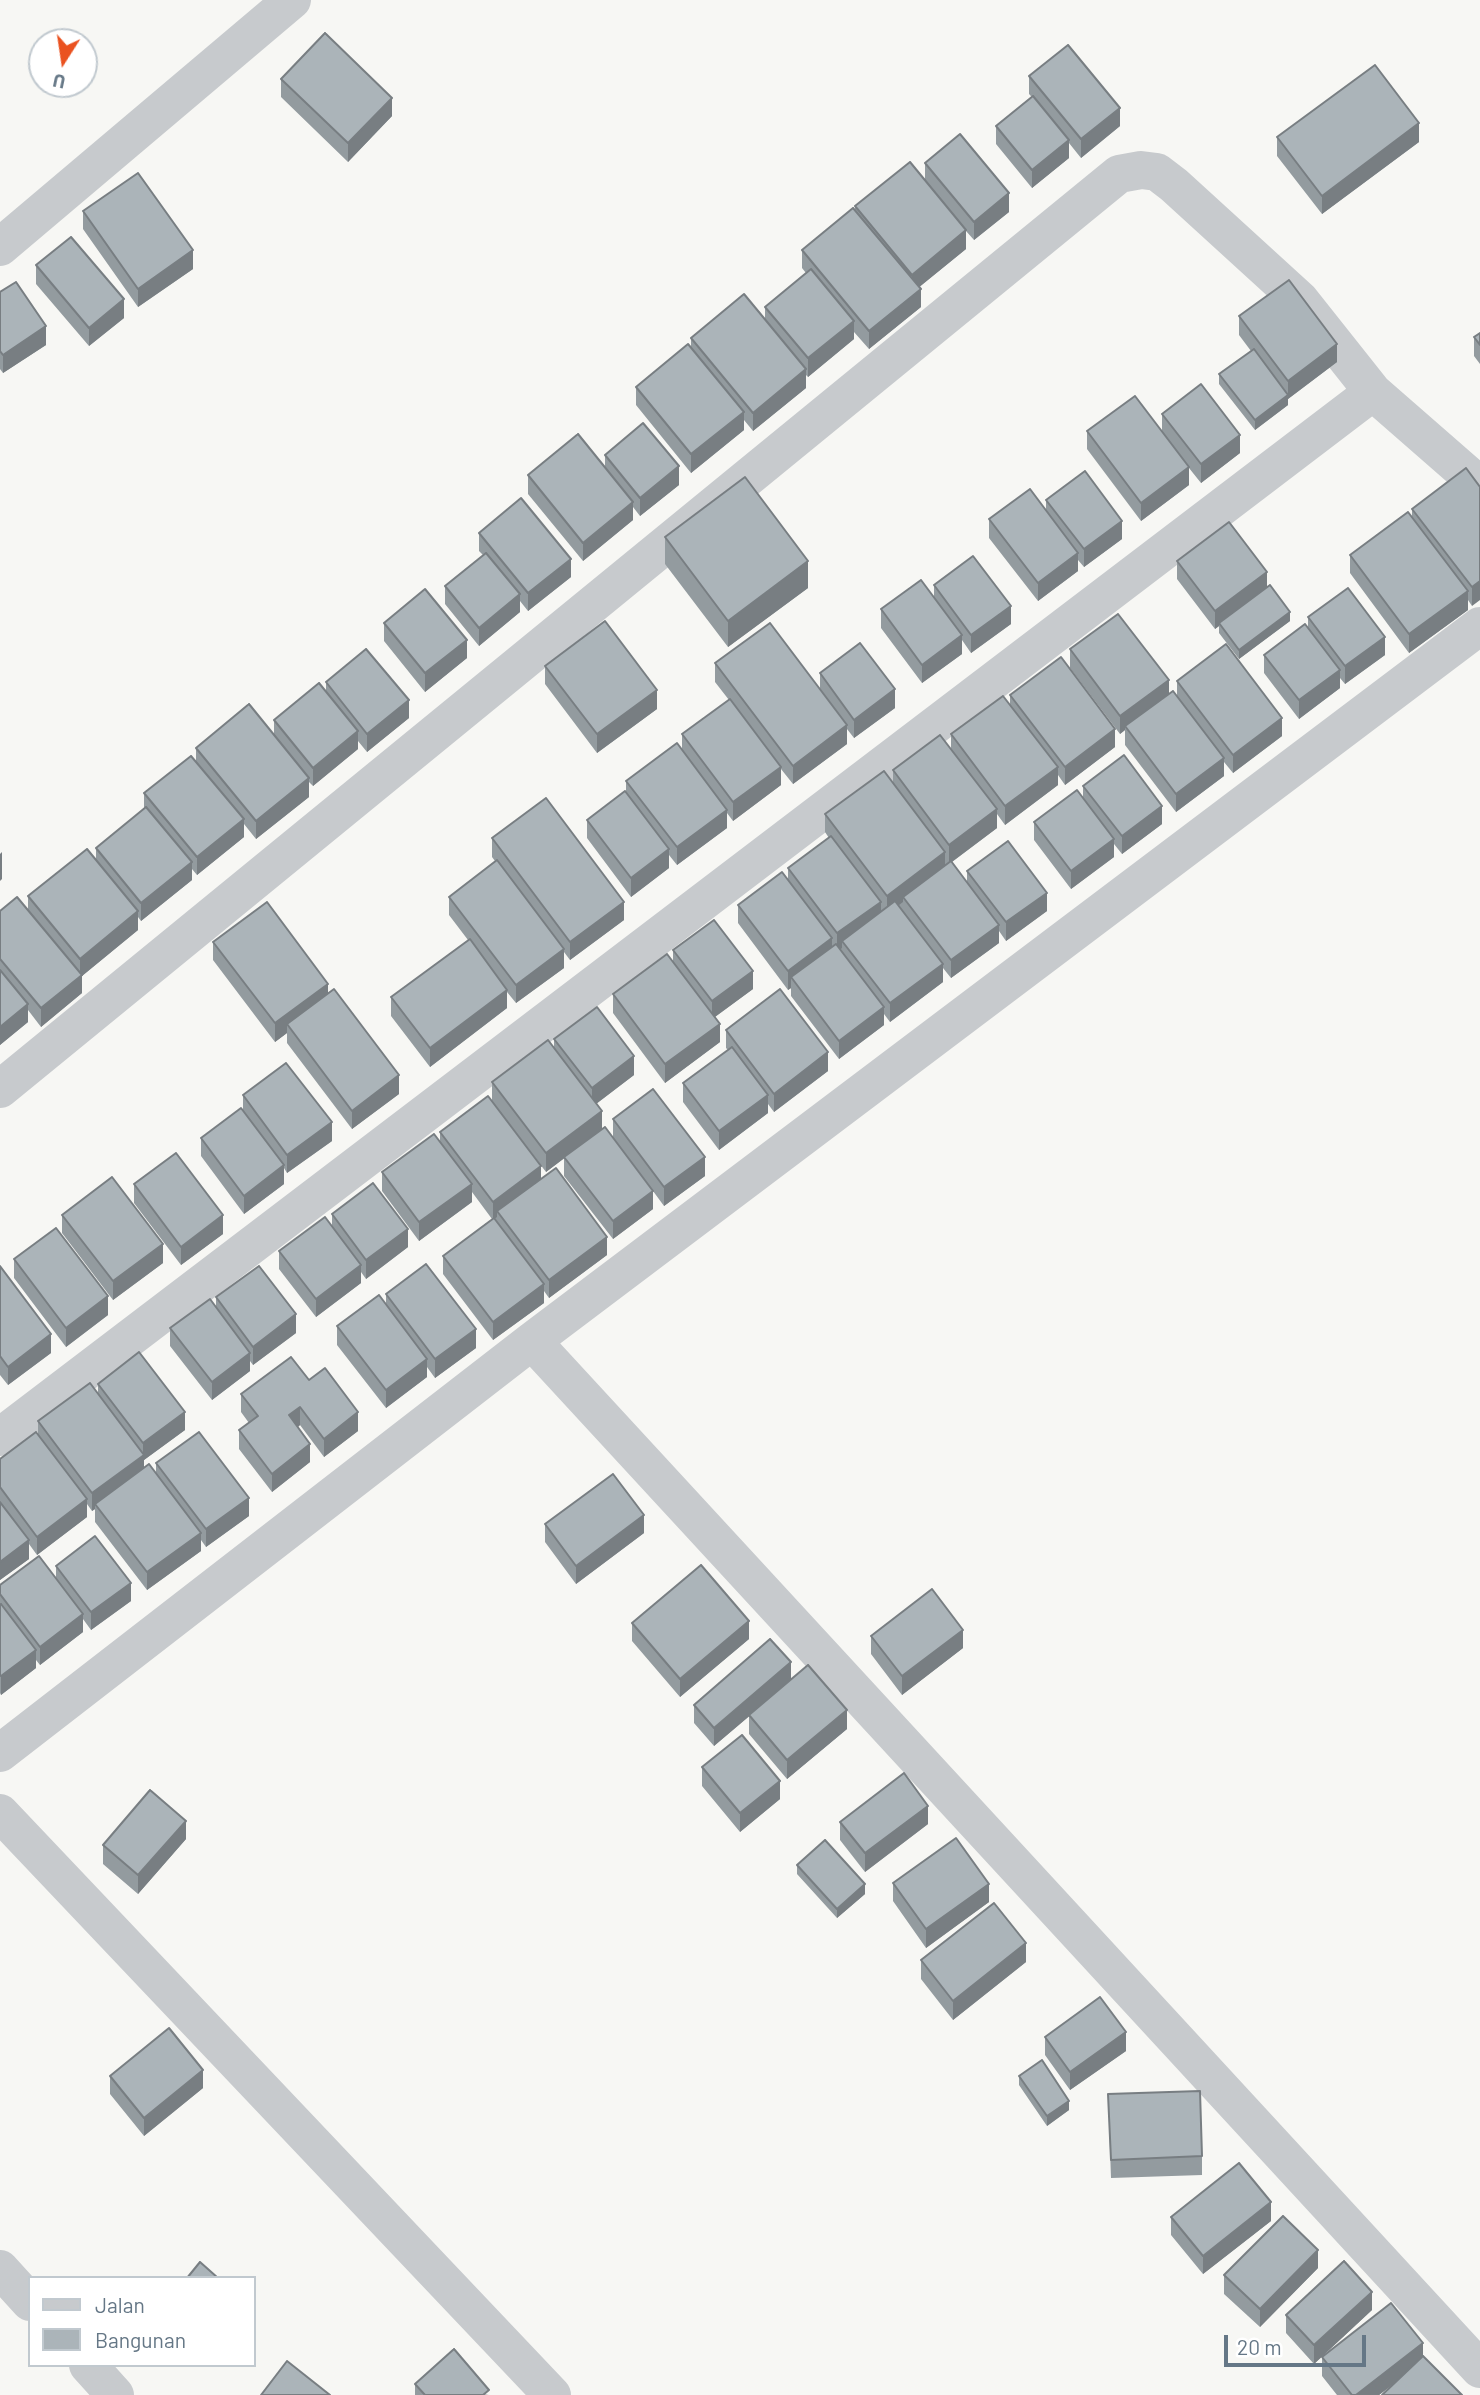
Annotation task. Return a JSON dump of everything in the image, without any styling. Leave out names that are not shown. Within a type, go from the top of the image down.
[{"type":"street","points":[[0,247],[292,0]]},
{"type":"street","points":[[0,1090],[1119,174],[1141,170],[1157,172],[1174,185],[1300,300],[1373,392],[1478,484]]},
{"type":"street","points":[[0,1437],[1373,392]]},
{"type":"street","points":[[0,1753],[531,1341],[1480,626]]},
{"type":"street","points":[[531,1341],[1480,2369]]},
{"type":"street","points":[[0,1813],[552,2395]]},
{"type":"street","points":[[0,2269],[28,2300]]},
{"type":"street","points":[[90,2367],[115,2395]]},
{"type":"building","points":[[325,33],[392,98],[348,143],[281,79]]},
{"type":"building","points":[[1068,45],[1120,108],[1081,139],[1029,76]]},
{"type":"building","points":[[1375,65],[1419,123],[1322,196],[1277,137]]},
{"type":"building","points":[[1033,96],[1069,140],[1032,170],[996,126]]},
{"type":"building","points":[[960,134],[1009,193],[974,222],[925,163]]},
{"type":"building","points":[[910,162],[966,230],[912,275],[855,206]]},
{"type":"building","points":[[138,173],[193,250],[138,289],[83,211]]},
{"type":"building","points":[[853,208],[921,289],[869,331],[802,250]]},
{"type":"building","points":[[71,237],[124,299],[89,328],[36,265]]},
{"type":"building","points":[[811,269],[854,321],[808,358],[765,307]]},
{"type":"building","points":[[1289,280],[1337,344],[1288,381],[1239,316]]},
{"type":"building","points":[[16,282],[46,326],[3,355],[0,351],[0,292]]},
{"type":"building","points":[[744,294],[806,369],[753,413],[691,338]]},
{"type":"building","points":[[1480,333],[1480,345],[1474,337]]},
{"type":"building","points":[[688,344],[744,412],[691,454],[636,387]]},
{"type":"building","points":[[1254,349],[1288,395],[1255,420],[1219,374]]},
{"type":"building","points":[[1201,384],[1240,435],[1201,464],[1162,414]]},
{"type":"building","points":[[1135,396],[1189,467],[1141,503],[1087,431]]},
{"type":"building","points":[[643,423],[679,466],[640,498],[605,455]]},
{"type":"building","points":[[578,434],[633,502],[583,543],[528,475]]},
{"type":"building","points":[[1466,468],[1480,487],[1480,581],[1472,587],[1412,509]]},
{"type":"building","points":[[1085,471],[1122,521],[1084,549],[1046,500]]},
{"type":"building","points":[[745,477],[808,561],[728,621],[665,537]]},
{"type":"building","points":[[1030,489],[1078,553],[1038,583],[989,519]]},
{"type":"building","points":[[521,498],[571,559],[528,593],[479,533]]},
{"type":"building","points":[[1408,512],[1468,591],[1409,634],[1350,555]]},
{"type":"building","points":[[1229,522],[1267,572],[1215,611],[1177,561]]},
{"type":"building","points":[[486,553],[520,594],[479,628],[445,586]]},
{"type":"building","points":[[973,556],[1011,606],[971,635],[934,585]]},
{"type":"building","points":[[921,580],[962,635],[922,665],[881,609]]},
{"type":"building","points":[[1270,585],[1290,612],[1239,650],[1219,623]]},
{"type":"building","points":[[1348,588],[1385,637],[1345,666],[1308,617]]},
{"type":"building","points":[[425,589],[467,640],[425,673],[384,623]]},
{"type":"building","points":[[1118,614],[1169,680],[1120,716],[1070,649]]},
{"type":"building","points":[[605,621],[657,690],[597,734],[545,666]]},
{"type":"building","points":[[770,623],[847,725],[793,766],[715,663]]},
{"type":"building","points":[[1305,624],[1340,670],[1299,700],[1264,655]]},
{"type":"building","points":[[860,643],[895,689],[854,720],[820,673]]},
{"type":"building","points":[[1226,644],[1282,718],[1233,755],[1177,681]]},
{"type":"building","points":[[366,649],[409,700],[367,734],[326,682]]},
{"type":"building","points":[[1061,657],[1115,729],[1065,767],[1010,695]]},
{"type":"building","points":[[319,683],[358,731],[313,768],[274,720]]},
{"type":"building","points":[[1173,691],[1224,758],[1176,794],[1125,726]]},
{"type":"building","points":[[1003,696],[1058,767],[1005,806],[951,734]]},
{"type":"building","points":[[730,699],[781,767],[733,802],[682,734]]},
{"type":"building","points":[[249,704],[309,778],[256,821],[196,748]]},
{"type":"building","points":[[940,735],[997,809],[949,845],[893,770]]},
{"type":"building","points":[[677,743],[727,810],[677,847],[626,781]]},
{"type":"building","points":[[1124,755],[1162,806],[1122,836],[1083,786]]},
{"type":"building","points":[[191,756],[244,819],[197,857],[144,793]]},
{"type":"building","points":[[884,771],[945,852],[887,896],[825,814]]},
{"type":"building","points":[[1077,790],[1114,839],[1071,871],[1034,822]]},
{"type":"building","points":[[625,791],[669,849],[631,878],[587,820]]},
{"type":"building","points":[[546,798],[624,902],[570,942],[492,838]]},
{"type":"building","points":[[146,807],[192,862],[141,903],[96,848]]},
{"type":"building","points":[[831,836],[881,902],[837,933],[788,868]]},
{"type":"building","points":[[1008,841],[1047,893],[1006,922],[967,871]]},
{"type":"building","points":[[87,849],[138,911],[80,959],[28,896]]},
{"type":"building","points":[[497,860],[564,949],[516,985],[449,897]]},
{"type":"building","points":[[951,861],[999,925],[951,960],[903,897]]},
{"type":"building","points":[[782,872],[832,938],[788,971],[738,905]]},
{"type":"building","points":[[17,897],[82,975],[41,1008],[0,959],[0,911]]},
{"type":"building","points":[[895,901],[943,964],[890,1003],[842,941]]},
{"type":"building","points":[[267,902],[328,984],[275,1023],[213,942]]},
{"type":"building","points":[[714,920],[753,971],[712,1001],[673,950]]},
{"type":"building","points":[[470,939],[507,990],[430,1048],[391,997]]},
{"type":"building","points":[[836,944],[884,1007],[839,1041],[791,977]]},
{"type":"building","points":[[667,954],[720,1024],[665,1064],[613,994]]},
{"type":"building","points":[[0,970],[28,1004],[0,1027]]},
{"type":"building","points":[[334,989],[399,1075],[352,1111],[287,1024]]},
{"type":"building","points":[[780,989],[828,1052],[774,1094],[726,1030]]},
{"type":"building","points":[[597,1007],[634,1056],[592,1088],[554,1039]]},
{"type":"building","points":[[548,1040],[602,1111],[546,1153],[492,1082]]},
{"type":"building","points":[[732,1047],[768,1095],[719,1131],[683,1083]]},
{"type":"building","points":[[286,1063],[332,1122],[287,1155],[243,1095]]},
{"type":"building","points":[[653,1089],[705,1157],[664,1187],[613,1119]]},
{"type":"building","points":[[488,1096],[541,1166],[493,1202],[440,1132]]},
{"type":"building","points":[[241,1108],[284,1165],[244,1196],[201,1138]]},
{"type":"building","points":[[605,1127],[653,1191],[613,1221],[564,1157]]},
{"type":"building","points":[[434,1134],[472,1184],[419,1222],[382,1172]]},
{"type":"building","points":[[176,1153],[223,1215],[181,1247],[134,1184]]},
{"type":"building","points":[[556,1168],[607,1237],[549,1280],[497,1211]]},
{"type":"building","points":[[112,1177],[163,1244],[113,1281],[62,1215]]},
{"type":"building","points":[[373,1183],[408,1229],[366,1260],[332,1214]]},
{"type":"building","points":[[325,1217],[361,1265],[316,1299],[279,1251]]},
{"type":"building","points":[[494,1218],[544,1284],[493,1322],[443,1256]]},
{"type":"building","points":[[56,1228],[108,1296],[66,1328],[14,1259]]},
{"type":"building","points":[[426,1264],[476,1329],[435,1359],[386,1294]]},
{"type":"building","points":[[0,1266],[51,1334],[8,1367],[0,1356]]},
{"type":"building","points":[[259,1266],[296,1314],[253,1347],[216,1297]]},
{"type":"building","points":[[379,1295],[427,1359],[386,1390],[337,1326]]},
{"type":"building","points":[[210,1299],[250,1353],[212,1382],[170,1328]]},
{"type":"building","points":[[139,1352],[185,1412],[143,1443],[98,1384]]},
{"type":"building","points":[[291,1357],[309,1380],[325,1368],[358,1412],[324,1439],[300,1407],[289,1415],[310,1444],[272,1474],[239,1430],[258,1416],[241,1394]]},
{"type":"building","points":[[90,1383],[144,1455],[92,1493],[38,1421]]},
{"type":"building","points":[[36,1432],[87,1499],[37,1537],[0,1487],[0,1459]]},
{"type":"building","points":[[199,1432],[249,1498],[206,1529],[156,1463]]},
{"type":"building","points":[[149,1464],[201,1533],[147,1572],[95,1504]]},
{"type":"building","points":[[613,1474],[644,1515],[576,1566],[545,1524]]},
{"type":"building","points":[[0,1502],[29,1540],[0,1562]]},
{"type":"building","points":[[95,1536],[131,1583],[91,1612],[56,1566]]},
{"type":"building","points":[[39,1556],[83,1614],[40,1647],[0,1594],[0,1585]]},
{"type":"building","points":[[701,1565],[749,1621],[680,1679],[632,1623]]},
{"type":"building","points":[[932,1589],[963,1630],[902,1676],[871,1636]]},
{"type":"building","points":[[0,1605],[36,1650],[1,1676]]},
{"type":"building","points":[[770,1639],[791,1662],[714,1728],[694,1705]]},
{"type":"building","points":[[808,1665],[847,1710],[787,1760],[749,1715]]},
{"type":"building","points":[[742,1735],[780,1781],[740,1813],[702,1767]]},
{"type":"building","points":[[904,1773],[928,1806],[865,1853],[840,1822]]},
{"type":"building","points":[[150,1790],[186,1821],[138,1875],[103,1845]]},
{"type":"building","points":[[956,1838],[989,1884],[926,1929],[893,1883]]},
{"type":"building","points":[[825,1840],[865,1884],[837,1909],[797,1865]]},
{"type":"building","points":[[994,1903],[1026,1943],[953,2001],[921,1960]]},
{"type":"building","points":[[1100,1997],[1126,2032],[1070,2072],[1045,2037]]},
{"type":"building","points":[[169,2028],[203,2070],[144,2118],[110,2076]]},
{"type":"building","points":[[1042,2060],[1069,2101],[1047,2116],[1019,2076]]},
{"type":"building","points":[[1200,2091],[1202,2156],[1111,2160],[1108,2094]]},
{"type":"building","points":[[1239,2163],[1271,2202],[1203,2256],[1171,2217]]},
{"type":"building","points":[[1283,2216],[1318,2250],[1260,2309],[1224,2275]]},
{"type":"building","points":[[1344,2261],[1372,2292],[1314,2345],[1286,2315]]},
{"type":"building","points":[[200,2262],[216,2276],[189,2276]]},
{"type":"building","points":[[1391,2303],[1423,2343],[1356,2395],[1352,2395],[1322,2357]]},
{"type":"building","points":[[454,2349],[489,2390],[483,2395],[425,2395],[415,2384]]},
{"type":"building","points":[[1423,2356],[1462,2395],[1382,2395]]},
{"type":"building","points":[[287,2361],[330,2395],[261,2395]]}]
